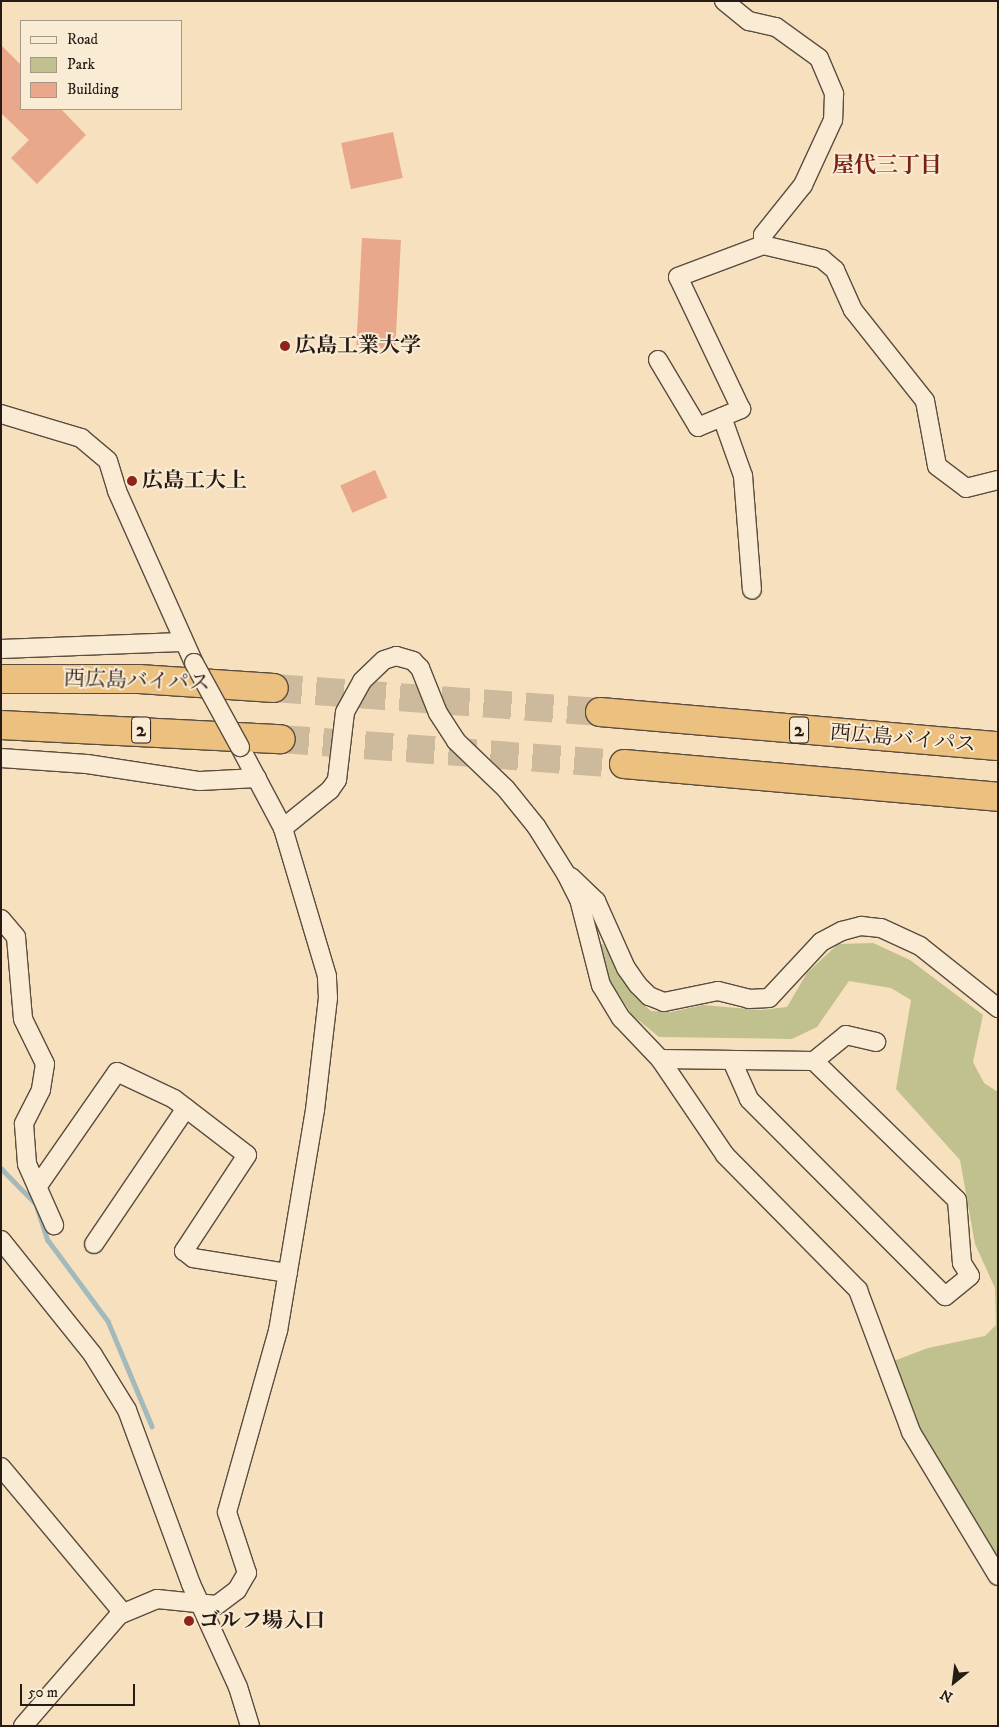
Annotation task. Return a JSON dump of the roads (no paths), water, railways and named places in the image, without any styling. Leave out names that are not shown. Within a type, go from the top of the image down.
[{"type":"highway","name":"西広島バイパス","points":[[1,679],[138,679],[274,688]]},
{"type":"highway","name":"西広島バイパス","points":[[600,712],[998,746]]},
{"type":"highway","name":"2","points":[[1,724],[281,739]]},
{"type":"highway","points":[[624,764],[998,797]]},
{"type":"street","points":[[724,1],[749,21],[776,27],[819,58],[834,94],[833,120],[803,185],[763,234],[763,245]]},
{"type":"street","points":[[658,360],[698,427],[741,409],[678,277],[763,245],[822,259],[835,270],[853,310],[925,401],[937,466],[966,488],[998,480]]},
{"type":"street","points":[[1,414],[80,438],[108,461],[117,491],[181,642],[283,828],[327,976],[328,998],[315,1110],[278,1331],[227,1512],[246,1563],[245,1577],[228,1600],[217,1605],[200,1605],[157,1599],[123,1613],[109,1623],[23,1726]]},
{"type":"street","points":[[722,417],[742,476],[752,590]]},
{"type":"street","points":[[1,649],[181,642]]},
{"type":"street","points":[[283,828],[333,785],[339,770],[349,704],[375,666],[396,656],[420,668],[438,713],[456,741],[506,789],[536,826],[566,874],[579,899],[601,985],[621,1018],[660,1059],[724,1155],[858,1290],[911,1432],[998,1576]]},
{"type":"street","points":[[1,758],[87,764],[200,781],[257,778]]},
{"type":"street","points":[[566,874],[596,901],[626,968],[638,985],[649,996],[664,1002],[718,991],[749,999],[769,998],[821,942],[842,930],[861,926],[881,928],[920,946],[998,1008]]},
{"type":"street","points":[[1,918],[16,936],[24,1019],[45,1064],[41,1090],[24,1124],[26,1164],[54,1225]]},
{"type":"street","points":[[660,1059],[704,1057],[732,1061],[814,1061],[846,1035],[876,1042]]},
{"type":"street","points":[[732,1061],[749,1099],[945,1296],[970,1276],[962,1263],[957,1200],[814,1061]]},
{"type":"street","points":[[37,1187],[117,1072],[186,1108],[246,1155],[184,1252],[193,1258],[288,1273]]},
{"type":"street","points":[[94,1244],[186,1108]]},
{"type":"street","points":[[1,1240],[93,1355],[127,1410],[200,1605],[238,1687],[250,1726]]},
{"type":"street","points":[[1,1467],[123,1613]]},
{"type":"waterway","points":[[1,1168],[36,1204],[48,1240],[108,1321],[152,1426]]},
{"type":"tunnel","points":[[274,688],[600,712]]},
{"type":"tunnel","points":[[281,739],[624,764]]},
{"type":"place","name":"広島工業大学","points":[[285,346]]},
{"type":"place","name":"広島工大上","points":[[132,481]]},
{"type":"place","name":"ゴルフ場入口","points":[[189,1621]]},
{"type":"district","name":"屋代三丁目","points":[[887,166]]}]
